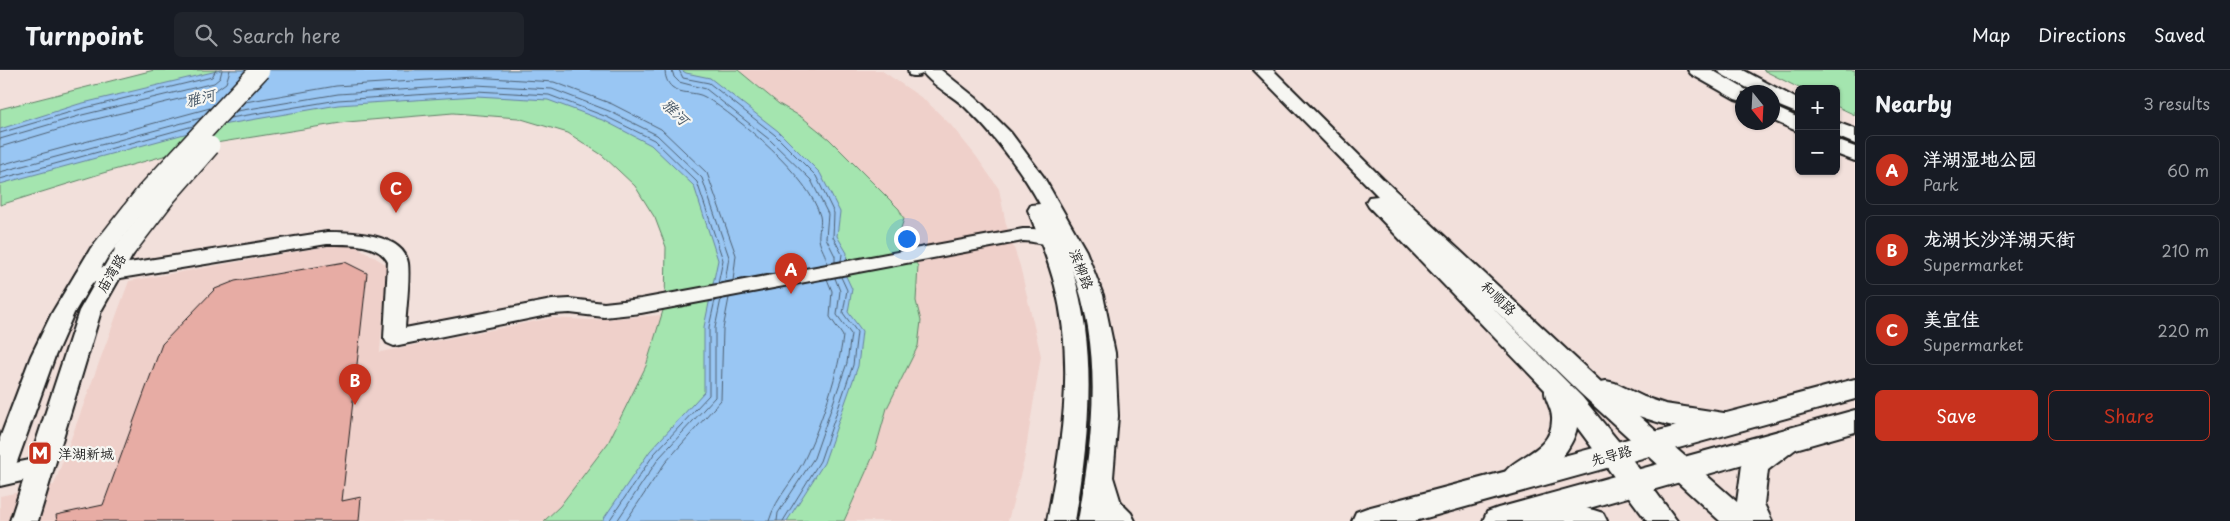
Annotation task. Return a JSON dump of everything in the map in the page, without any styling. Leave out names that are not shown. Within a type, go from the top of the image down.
[{"type":"highway","points":[[1707,70],[1735,85]]},
{"type":"highway","points":[[1728,70],[1756,85]]},
{"type":"highway","points":[[1780,97],[1795,104]]},
{"type":"highway","points":[[1780,109],[1795,117]]},
{"type":"highway","points":[[1840,128],[1855,136]]},
{"type":"highway","points":[[1840,140],[1855,148]]},
{"type":"main road","name":"庙湾路","points":[[24,521],[103,266],[146,193],[260,70]]},
{"type":"main road","name":"庙湾路","points":[[0,475],[43,356],[63,313],[278,70]]},
{"type":"main road","name":"和顺路","points":[[1248,70],[1546,376],[1614,454],[1663,521]]},
{"type":"main road","name":"和顺路","points":[[1263,70],[1376,183],[1571,368],[1739,521]]},
{"type":"main road","points":[[1698,70],[1735,91]]},
{"type":"main road","points":[[1733,70],[1795,104]]},
{"type":"main road","name":"滨柳路","points":[[918,71],[949,79],[985,114],[1010,142],[1034,175],[1076,250],[1087,278],[1101,338],[1104,368],[1105,432],[1092,521]]},
{"type":"main road","name":"滨柳路","points":[[918,71],[960,107],[989,137],[1012,166],[1036,206],[1052,240],[1068,297],[1078,349],[1078,401],[1074,454],[1062,521]]},
{"type":"main road","points":[[1780,116],[1795,124]]},
{"type":"main road","points":[[1840,148],[1855,156]]},
{"type":"main road","points":[[1571,368],[1618,397],[1642,407],[1699,421],[1734,422]]},
{"type":"main road","points":[[1496,486],[1541,462],[1556,447],[1564,433],[1566,415],[1559,397],[1546,376]]},
{"type":"main road","name":"先导路","points":[[1368,521],[1855,389]]},
{"type":"main road","points":[[1508,518],[1855,420]]},
{"type":"main road","points":[[1758,521],[1750,504],[1755,465],[1769,453],[1794,438]]},
{"type":"main road","points":[[1099,474],[1109,509],[1120,521]]},
{"type":"main road","points":[[1508,518],[1543,514],[1593,521]]},
{"type":"street","points":[[1021,232],[1034,217],[1036,206]]},
{"type":"street","points":[[103,266],[327,238],[349,238],[369,241],[385,247],[396,255],[399,270],[394,338],[552,307],[594,306],[618,310],[1021,232],[1040,235],[1052,240]]},
{"type":"street","points":[[0,475],[39,472]]},
{"type":"street","points":[[0,484],[39,472]]},
{"type":"shaded area","points":[[738,70],[881,70],[925,100],[950,124],[999,189],[1006,224],[1020,266],[1041,356],[1024,461],[1008,521],[844,521],[874,454],[887,408],[921,321],[916,301],[918,266],[902,244],[900,231],[904,219],[899,209],[829,139],[803,118],[779,104]]},
{"type":"shaded area","points":[[346,243],[361,249],[387,265],[380,352],[551,318],[589,320],[662,315],[646,366],[608,443],[560,506],[544,521],[0,521],[0,496],[54,485],[129,281]]},
{"type":"green space","points":[[154,70],[738,70],[779,104],[803,118],[829,139],[899,209],[904,219],[900,231],[902,244],[918,266],[916,301],[921,321],[918,346],[887,408],[874,454],[844,521],[544,521],[560,506],[608,443],[646,366],[665,304],[666,247],[655,218],[635,186],[602,155],[568,133],[518,118],[453,113],[347,122],[203,145],[0,205],[0,109]]},
{"type":"green space","points":[[1763,70],[1855,70],[1855,115],[1840,108],[1840,85],[1795,86]]},
{"type":"water","name":"雅河","points":[[221,70],[681,70],[686,73],[710,78],[778,131],[820,173],[840,212],[837,236],[847,253],[845,274],[852,289],[848,312],[862,331],[858,366],[824,463],[787,521],[602,521],[650,451],[704,392],[704,327],[718,260],[694,186],[651,145],[605,121],[548,100],[476,96],[338,105],[210,127],[0,184],[0,129],[79,104]]},
{"type":"building","points":[[345,262],[367,273],[342,501],[361,497],[359,521],[57,521],[56,515],[103,505],[162,344],[215,289],[235,281]]},
{"type":"place","name":"美宜佳","points":[[396,213]]},
{"type":"place","name":"洋湖湿地公园","points":[[791,294]]},
{"type":"place","name":"龙湖长沙洋湖天街","points":[[355,405]]},
{"type":"place","name":"洋湖新城","points":[[40,453]]}]
